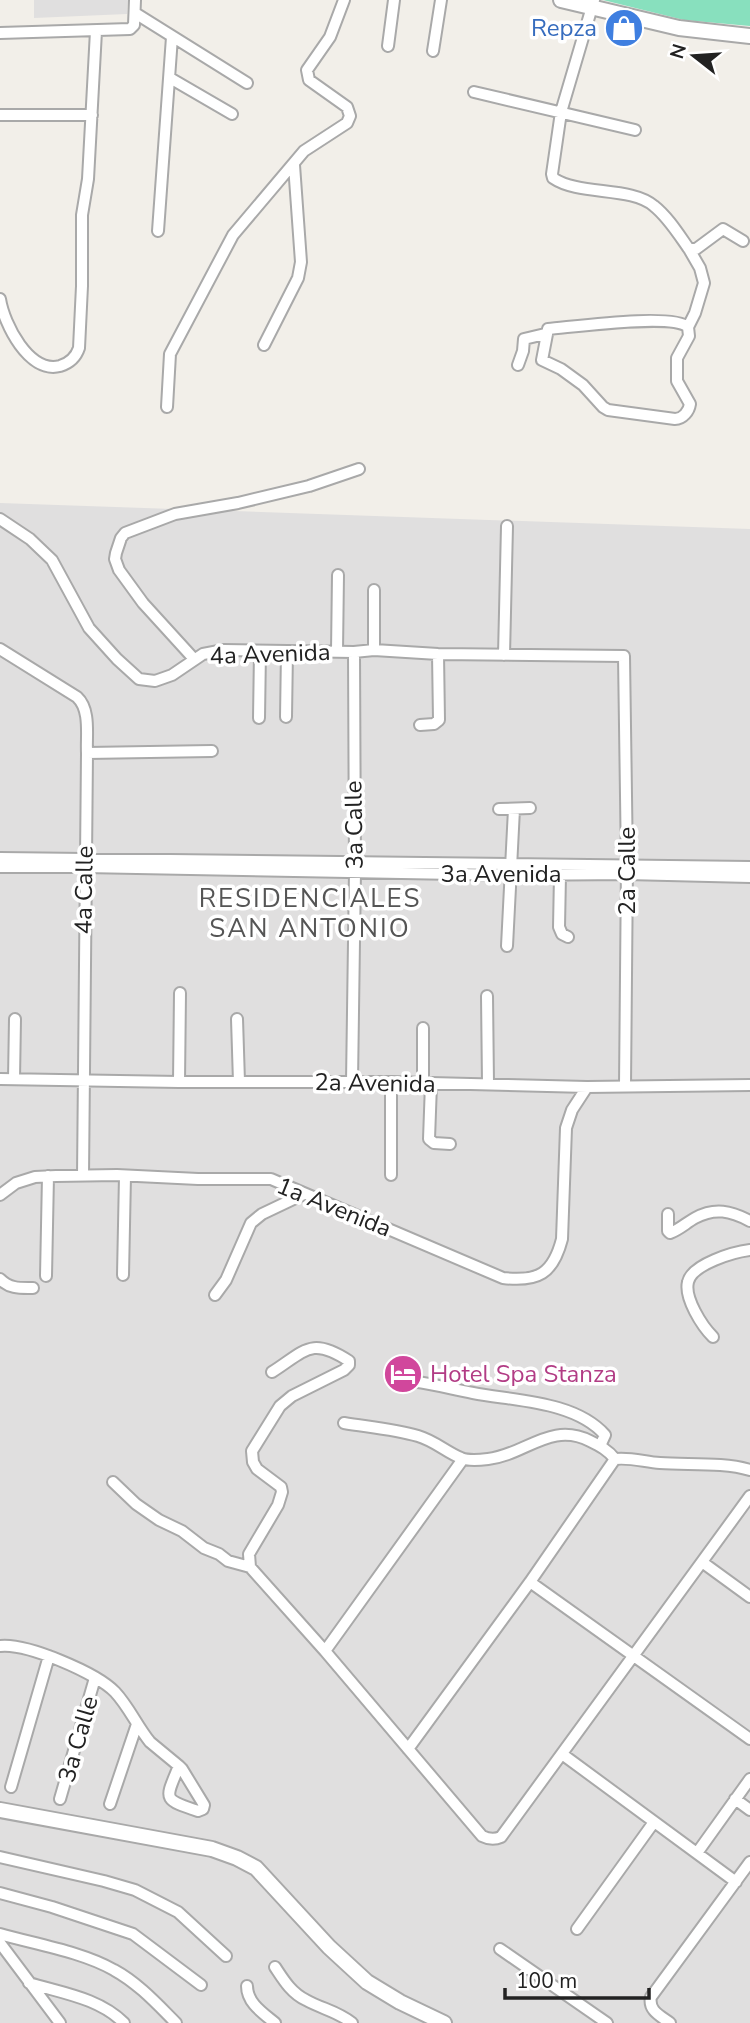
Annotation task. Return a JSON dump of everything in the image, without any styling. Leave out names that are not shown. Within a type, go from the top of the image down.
[{"type":"street","points":[[0,33],[130,29],[134,25],[135,0]]},
{"type":"street","points":[[167,407],[170,354],[233,235],[304,151],[347,123],[350,116],[347,107],[309,80],[307,75],[307,70],[330,37],[345,0]]},
{"type":"street","points":[[388,46],[394,0]]},
{"type":"street","points":[[433,51],[441,0]]},
{"type":"street","points":[[561,0],[593,4],[699,32],[750,36]]},
{"type":"street","points":[[593,4],[561,112],[552,174],[555,180],[635,197],[653,204],[689,249],[700,268],[704,283],[688,327],[689,336],[677,358],[677,381],[690,404],[689,409],[681,418],[675,419],[615,412],[603,407],[583,385],[561,369],[542,360],[548,329],[611,323],[673,322],[688,327]]},
{"type":"street","points":[[135,13],[247,83]]},
{"type":"street","points":[[0,299],[11,331],[29,354],[42,364],[49,367],[64,365],[76,355],[79,348],[82,286],[82,215],[88,178],[96,31]]},
{"type":"street","points":[[158,231],[172,37]]},
{"type":"street","points":[[170,78],[232,114]]},
{"type":"street","points":[[474,92],[635,130]]},
{"type":"street","points":[[0,115],[92,115]]},
{"type":"street","points":[[264,345],[298,278],[301,262],[294,165]]},
{"type":"street","points":[[689,249],[696,249],[723,229],[743,240]]},
{"type":"street","points":[[518,365],[524,339],[545,334]]},
{"type":"street","points":[[194,659],[144,603],[119,570],[115,559],[125,533],[175,513],[239,503],[310,486],[359,469]]},
{"type":"street","name":"4a Avenida","points":[[0,519],[30,539],[51,560],[89,628],[139,679],[155,681],[172,675],[194,659],[213,651],[374,650],[624,656]]},
{"type":"street","points":[[504,654],[507,526]]},
{"type":"street","points":[[337,652],[338,575]]},
{"type":"street","points":[[374,590],[374,650]]},
{"type":"street","name":"4a Calle","points":[[0,649],[82,702],[85,709],[87,753],[82,1176]]},
{"type":"street","points":[[259,718],[260,651]]},
{"type":"street","points":[[286,717],[287,651]]},
{"type":"street","name":"3a Calle","points":[[352,1082],[354,652]]},
{"type":"street","points":[[420,725],[434,724],[439,720],[438,653]]},
{"type":"street","name":"2a Calle","points":[[624,656],[627,870],[625,1086]]},
{"type":"street","points":[[87,753],[212,751]]},
{"type":"street","points":[[499,810],[530,808]]},
{"type":"street","points":[[507,946],[514,809]]},
{"type":"street","name":"3a Avenida","points":[[0,858],[84,863],[440,869],[509,875],[561,869]]},
{"type":"street","name":"3a Avenida","points":[[0,867],[84,863]]},
{"type":"street","name":"3a Avenida","points":[[440,869],[511,863],[561,869],[750,867]]},
{"type":"street","points":[[561,869],[559,927],[562,934],[569,937]]},
{"type":"street","name":"3a Avenida","points":[[627,870],[750,877]]},
{"type":"street","points":[[179,1082],[180,993]]},
{"type":"street","points":[[487,996],[488,1083]]},
{"type":"street","points":[[14,1079],[15,1019]]},
{"type":"street","points":[[237,1019],[239,1082]]},
{"type":"street","points":[[423,1028],[429,1139],[434,1143],[450,1143]]},
{"type":"street","name":"2a Avenida","points":[[0,1079],[488,1083],[587,1087],[750,1085]]},
{"type":"street","points":[[391,1082],[391,1175]]},
{"type":"street","name":"1a Avenida","points":[[0,1195],[16,1183],[47,1176],[271,1179],[503,1278],[521,1280],[538,1276],[548,1269],[558,1256],[562,1239],[566,1128],[572,1110],[587,1087]]},
{"type":"street","points":[[46,1276],[47,1176]]},
{"type":"street","points":[[123,1275],[125,1176]]},
{"type":"street","points":[[215,1296],[226,1280],[251,1223],[262,1214],[303,1194]]},
{"type":"street","points":[[668,1214],[670,1233],[698,1217],[718,1210],[750,1221]]},
{"type":"street","points":[[713,1337],[697,1315],[688,1294],[687,1284],[698,1269],[727,1255],[750,1250]]},
{"type":"street","points":[[0,1279],[8,1286],[33,1288]]},
{"type":"street","points":[[250,1567],[249,1554],[272,1518],[282,1492],[281,1487],[257,1469],[252,1451],[280,1406],[292,1396],[344,1370],[349,1361],[328,1349],[315,1347],[271,1372]]},
{"type":"street","points":[[392,1380],[411,1380],[555,1406],[593,1423],[605,1435],[600,1446]]},
{"type":"street","points":[[344,1423],[422,1437],[463,1460],[497,1458],[558,1435],[578,1435],[609,1451],[615,1459]]},
{"type":"street","points":[[408,1749],[530,1582],[615,1459],[750,1470]]},
{"type":"street","points":[[325,1651],[463,1460]]},
{"type":"street","points":[[113,1482],[136,1504],[159,1520],[182,1531],[204,1548],[228,1561],[250,1567],[482,1836],[491,1839],[501,1837],[750,1496]]},
{"type":"street","points":[[702,1563],[750,1597]]},
{"type":"street","points":[[530,1582],[750,1739]]},
{"type":"street","points":[[0,1647],[10,1645],[49,1656],[95,1678],[118,1695],[157,1748],[179,1766]]},
{"type":"street","points":[[11,1787],[49,1656]]},
{"type":"street","name":"3a Calle","points":[[60,1799],[95,1678]]},
{"type":"street","points":[[110,1804],[137,1724]]},
{"type":"street","points":[[562,1754],[736,1882]]},
{"type":"street","points":[[696,1853],[750,1779]]},
{"type":"street","points":[[736,1799],[750,1810]]},
{"type":"street","points":[[0,1810],[212,1849],[237,1858],[256,1868],[329,1947],[367,1982],[400,2002],[444,2023]]},
{"type":"street","points":[[578,1929],[654,1822]]},
{"type":"street","points":[[0,1857],[135,1890],[178,1912],[226,1956]]},
{"type":"street","points":[[670,2023],[652,2010],[651,1997],[750,1862]]},
{"type":"street","points":[[0,1893],[133,1934],[201,1985]]},
{"type":"street","points":[[0,1934],[81,1956],[114,1969],[146,1993],[176,2023]]},
{"type":"street","points":[[0,1943],[60,2023]]},
{"type":"street","points":[[499,1949],[607,2023]]},
{"type":"street","points":[[275,1967],[291,1990],[305,2000],[340,2014],[352,2023]]},
{"type":"street","points":[[29,1983],[84,1998],[113,2012],[124,2023]]},
{"type":"street","points":[[247,1986],[250,1999],[275,2023]]},
{"type":"shaded area","points":[[34,0],[128,0],[127,14],[34,18]]},
{"type":"shaded area","points":[[0,503],[750,529],[750,2023],[0,2023]]},
{"type":"green space","points":[[603,0],[750,0],[750,26],[684,20]]},
{"type":"place","name":"Repza","points":[[624,28]]},
{"type":"place","name":"Hotel Spa Stanza","points":[[403,1374]]},
{"type":"district","name":"RESIDENCIALES SAN ANTONIO","points":[[310,913]]}]
